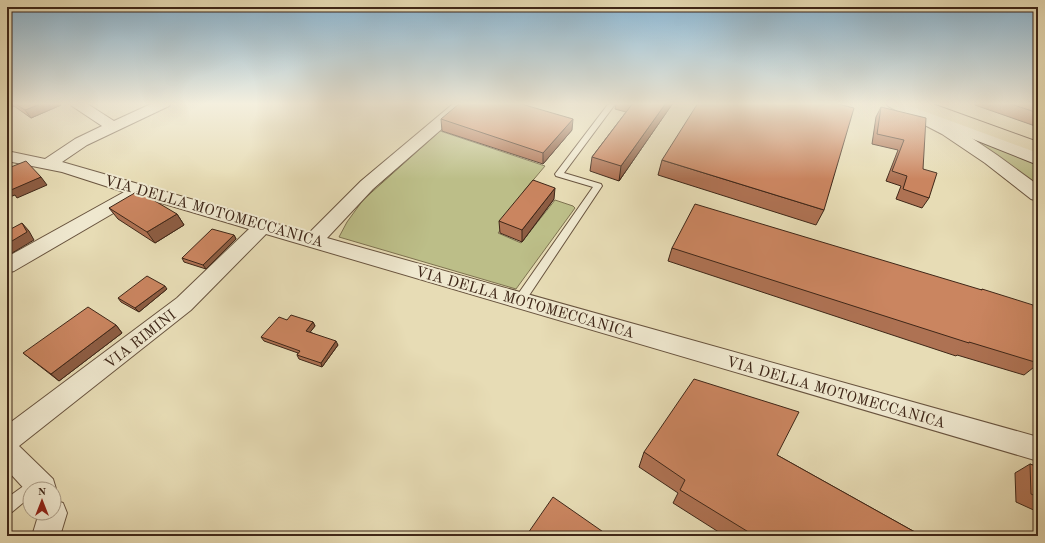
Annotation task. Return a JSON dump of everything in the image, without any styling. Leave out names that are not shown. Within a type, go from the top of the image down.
[{"type":"highway","points":[[985,128],[1038,148]]},
{"type":"highway","points":[[1012,128],[1038,137]]},
{"type":"street","points":[[49,164],[72,148],[110,128]]},
{"type":"street","points":[[314,240],[340,210],[363,187],[433,128]]},
{"type":"street","points":[[945,128],[991,159],[1038,195]]},
{"type":"street","points":[[963,128],[1038,159]]},
{"type":"street","name":"VIA DELLA MOTOMECCANICA","points":[[8,155],[49,164],[1038,449]]},
{"type":"street","points":[[7,266],[139,191]]},
{"type":"street","name":"VIA RIMINI","points":[[7,440],[184,304],[208,282],[263,226]]},
{"type":"street","points":[[7,452],[35,481]]},
{"type":"street","points":[[46,536],[52,521]]},
{"type":"lane","points":[[520,300],[598,186],[559,174],[593,128]]},
{"type":"lane","points":[[7,507],[22,497]]},
{"type":"green space","points":[[953,128],[959,128],[1038,163],[1038,189]]},
{"type":"green space","points":[[440,131],[545,166],[524,191],[528,195],[498,233],[521,243],[555,200],[575,208],[516,289],[339,237],[347,222],[363,200]]},
{"type":"building","points":[[469,128],[565,128],[543,153]]},
{"type":"building","points":[[614,128],[648,128],[621,166],[592,157]]},
{"type":"building","points":[[682,128],[848,128],[824,210],[662,160]]},
{"type":"building","points":[[878,128],[925,128],[923,169],[937,173],[929,198],[903,189],[907,176],[892,171],[904,140],[877,134]]},
{"type":"building","points":[[26,161],[41,177],[11,190],[7,187],[7,166],[10,165],[11,167]]},
{"type":"building","points":[[533,180],[555,188],[522,230],[499,221]]},
{"type":"building","points":[[138,191],[177,214],[147,232],[109,208]]},
{"type":"building","points":[[695,204],[1033,305],[1038,363],[969,343],[672,248]]},
{"type":"building","points":[[22,223],[27,232],[7,244],[7,231]]},
{"type":"building","points":[[212,229],[234,235],[203,265],[182,258]]},
{"type":"building","points":[[147,276],[165,286],[135,308],[118,298]]},
{"type":"building","points":[[88,307],[116,325],[51,374],[23,353]]},
{"type":"building","points":[[291,315],[313,322],[306,331],[336,341],[321,363],[297,355],[300,351],[261,337],[279,317],[287,320]]},
{"type":"building","points":[[694,379],[799,412],[777,455],[922,536],[755,536],[680,490],[685,480],[644,452]]},
{"type":"building","points":[[1030,464],[1038,467],[1038,497],[1031,494]]},
{"type":"building","points":[[553,497],[609,536],[526,536]]}]
